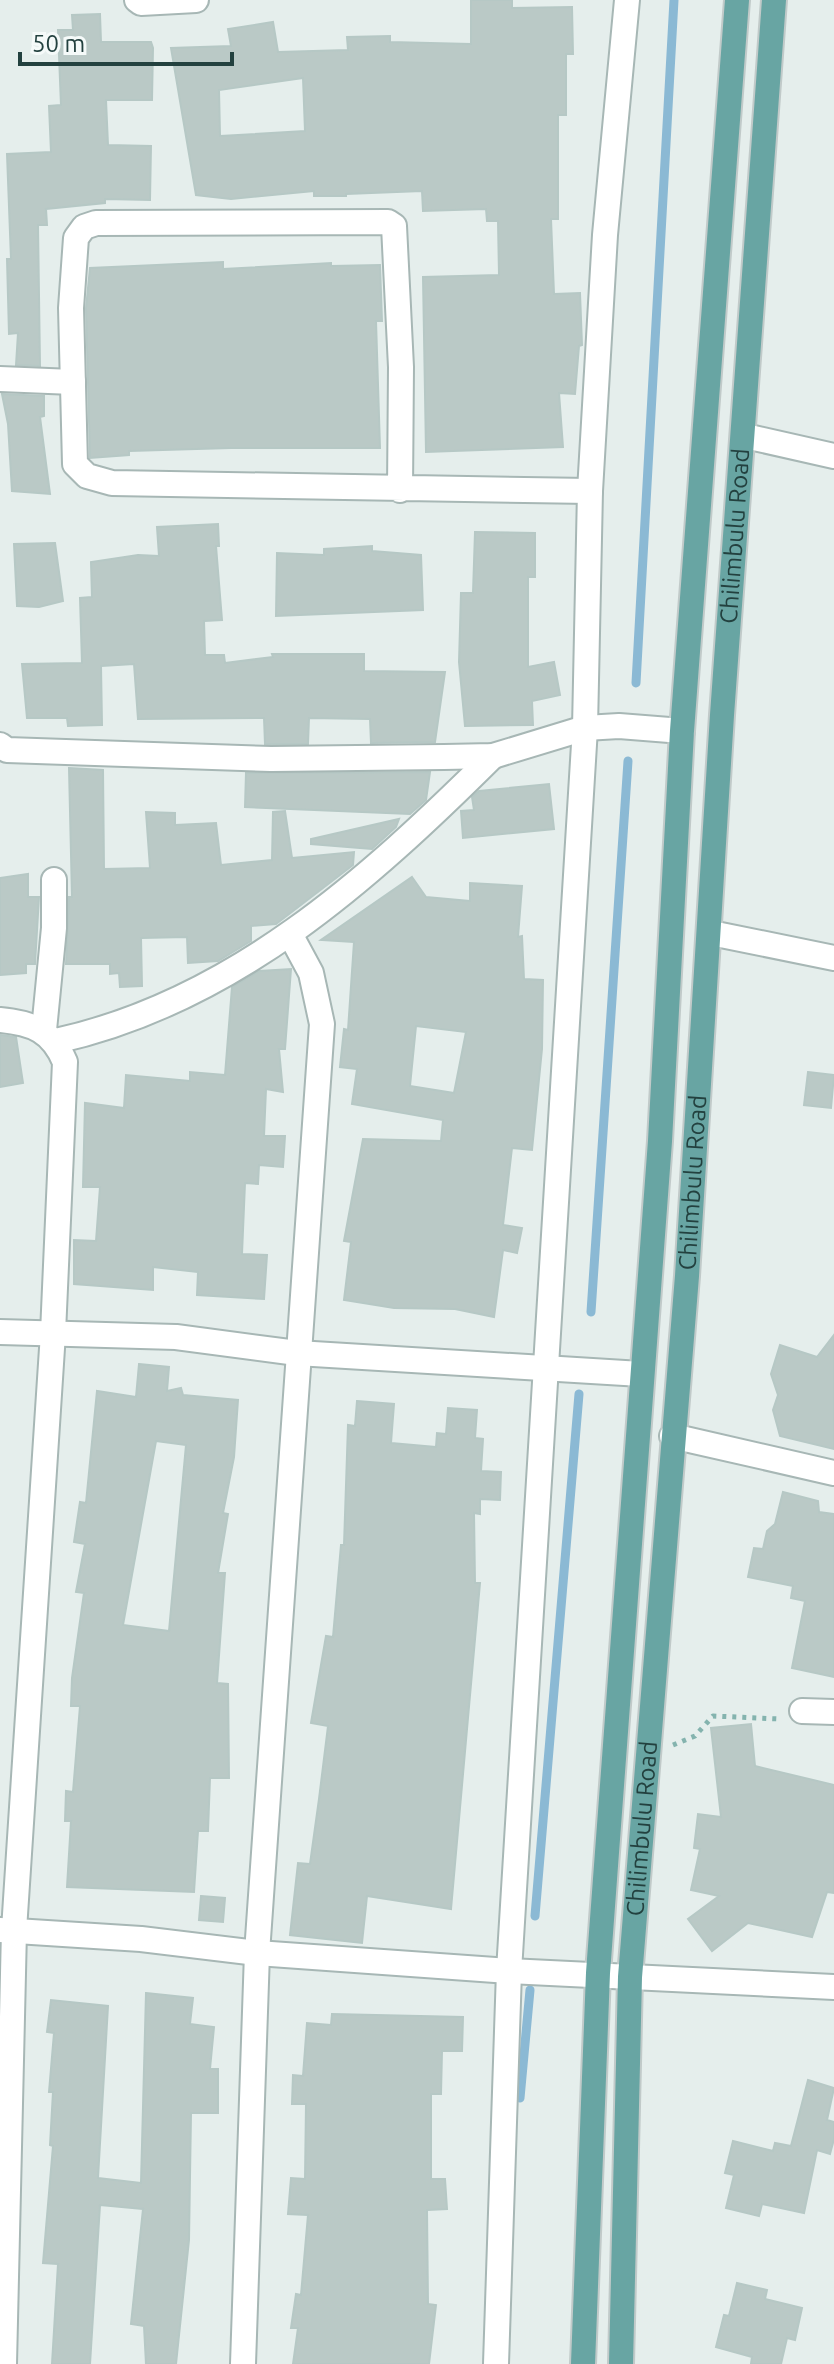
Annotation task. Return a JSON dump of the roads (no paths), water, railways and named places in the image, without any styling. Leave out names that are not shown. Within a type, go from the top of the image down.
[{"type":"main road","name":"Chilimbulu Road","points":[[583,2364],[598,1973],[660,1141],[682,731],[737,0]]},
{"type":"main road","name":"Chilimbulu Road","points":[[621,2364],[630,1977],[687,1276],[711,933],[722,715],[745,436],[774,0]]},
{"type":"street","points":[[137,0],[196,0]]},
{"type":"street","points":[[496,2364],[509,1971],[543,1368],[585,728],[590,491],[605,235],[627,0]]},
{"type":"street","points":[[400,490],[397,232],[388,222],[96,223],[84,227],[76,238],[71,308],[75,464],[87,476],[112,483],[400,490],[590,491]]},
{"type":"street","points":[[0,379],[73,382]]},
{"type":"street","points":[[745,436],[834,456]]},
{"type":"street","points":[[0,745],[7,750],[271,759],[493,756],[585,728],[619,726],[682,731]]},
{"type":"street","points":[[0,1020],[50,1036],[140,1018],[217,981],[290,934],[414,834],[493,756]]},
{"type":"street","points":[[4,2364],[7,1930],[53,1333],[65,1062],[50,1036],[54,880]]},
{"type":"street","points":[[711,933],[834,958]]},
{"type":"street","points":[[243,2364],[257,1953],[322,1024],[311,973],[290,934]]},
{"type":"street","points":[[0,1332],[176,1337],[297,1353],[641,1374]]},
{"type":"street","points":[[672,1436],[834,1473]]},
{"type":"street","points":[[802,1711],[834,1712]]},
{"type":"street","points":[[7,1930],[141,1939],[257,1953],[509,1971],[834,1987]]},
{"type":"waterway","points":[[636,683],[674,0]]},
{"type":"waterway","points":[[591,1312],[628,761]]},
{"type":"waterway","points":[[535,1916],[579,1394]]},
{"type":"waterway","points":[[520,2098],[530,1990]]}]
